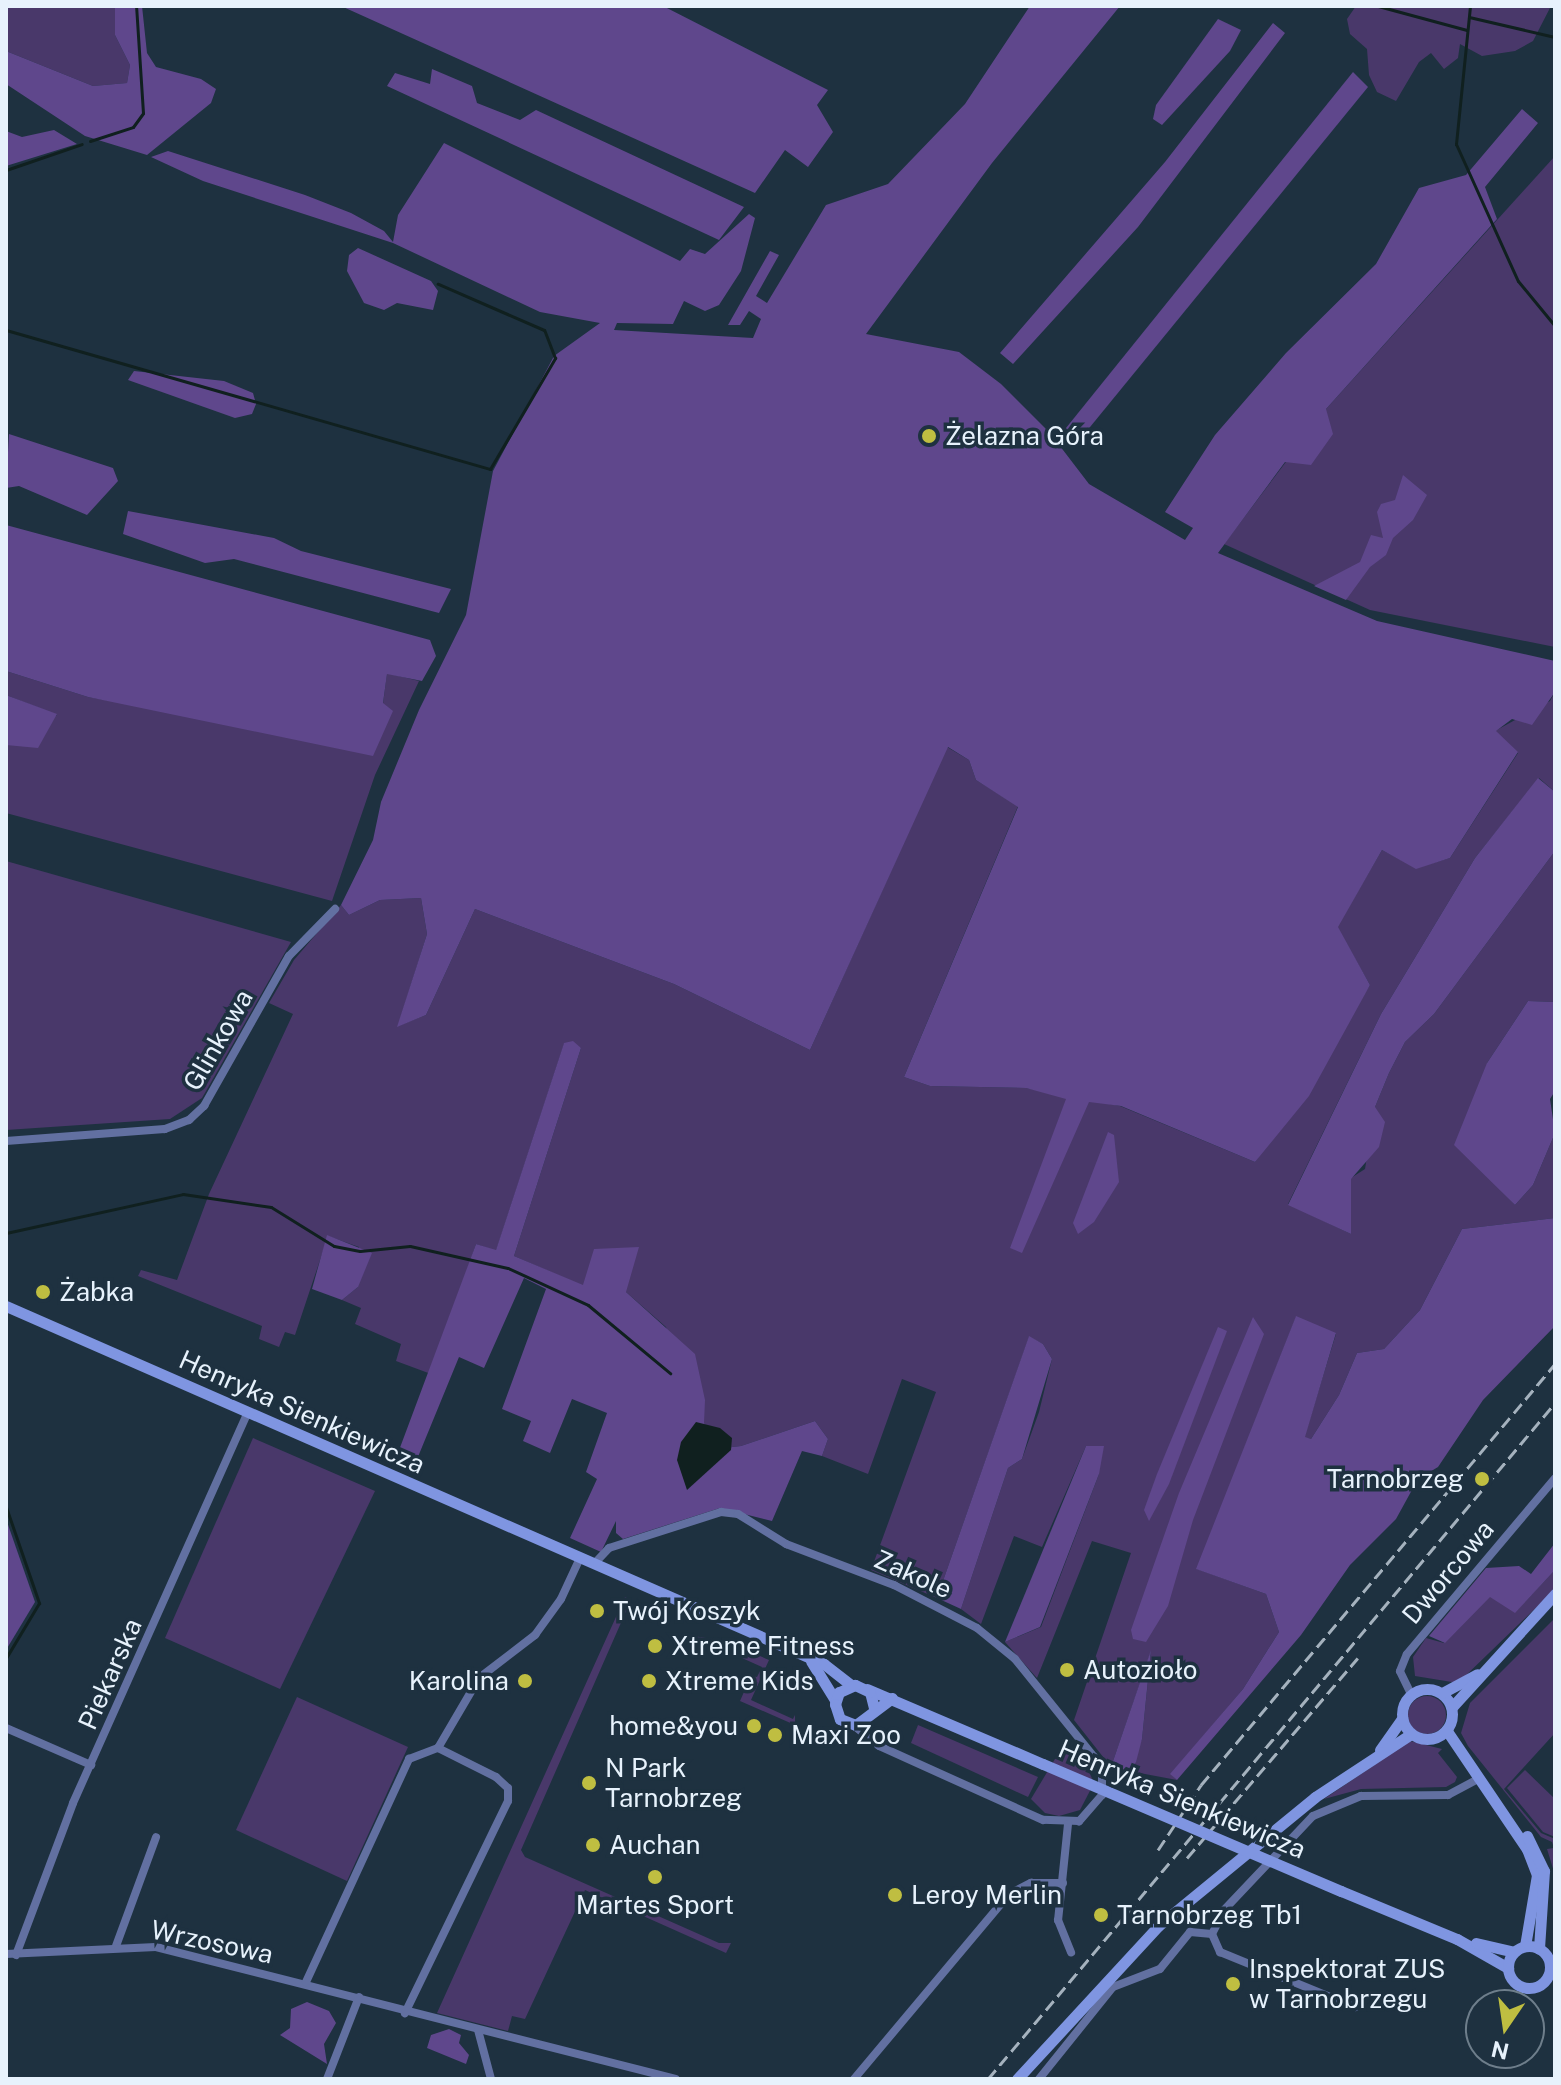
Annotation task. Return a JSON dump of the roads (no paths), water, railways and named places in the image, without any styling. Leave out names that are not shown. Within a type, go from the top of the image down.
[{"type":"main road","name":"Henryka Sienkiewicza","points":[[6,1306],[808,1658],[851,1685]]},
{"type":"main road","points":[[1443,1734],[1452,1707],[1477,1674],[1555,1594]]},
{"type":"main road","points":[[808,1658],[835,1700],[838,1716],[852,1724],[892,1698]]},
{"type":"main road","points":[[1380,1750],[1402,1718],[1411,1694],[1424,1689],[1442,1693],[1477,1674]]},
{"type":"main road","points":[[835,1700],[851,1685],[867,1689],[871,1714]]},
{"type":"main road","name":"Henryka Sienkiewicza","points":[[867,1689],[1457,1939],[1508,1968]]},
{"type":"main road","points":[[1442,1693],[1452,1707]]},
{"type":"main road","points":[[1402,1718],[1411,1734]]},
{"type":"main road","points":[[1017,2079],[1158,1926],[1265,1836],[1380,1750],[1411,1734],[1443,1734]]},
{"type":"main road","points":[[1443,1734],[1538,1850],[1544,1871],[1539,1949],[1552,1969],[1550,1982],[1525,1988],[1513,1981],[1508,1968],[1514,1952],[1525,1946],[1539,1949]]},
{"type":"main road","points":[[1500,1806],[1537,1875],[1525,1946]]},
{"type":"main road","name":"Henryka Sienkiewicza","points":[[1457,1939],[1514,1952]]},
{"type":"street","name":"Glinkowa","points":[[6,1141],[165,1129],[189,1120],[204,1106],[289,956],[335,909]]},
{"type":"street","name":"Piekarska","points":[[11,1954],[91,1765],[248,1412]]},
{"type":"street","name":"Dworcowa","points":[[1411,1694],[1400,1671],[1407,1654],[1552,1480]]},
{"type":"street","name":"Zakole","points":[[594,1564],[609,1548],[730,1511],[786,1544],[894,1585],[958,1616],[1015,1659],[1098,1764],[1102,1795],[1088,1815],[1068,1824]]},
{"type":"street","points":[[306,1982],[409,1759],[438,1748],[479,1678],[535,1635],[561,1599],[580,1558]]},
{"type":"street","points":[[868,1738],[871,1714]]},
{"type":"street","points":[[852,1724],[868,1738],[1034,1817],[1068,1824],[1059,1928],[1071,1953]]},
{"type":"street","points":[[6,1728],[91,1765]]},
{"type":"street","points":[[405,2013],[508,1801],[508,1788],[496,1777],[438,1748]]},
{"type":"street","points":[[1212,1934],[1224,1910],[1289,1838],[1329,1805],[1361,1796],[1448,1795],[1478,1779]]},
{"type":"street","points":[[116,1946],[156,1837]]},
{"type":"street","points":[[854,2079],[1009,1894],[1031,1883],[1063,1883]]},
{"type":"street","points":[[1039,2079],[1113,1987],[1160,1969],[1190,1932],[1212,1934]]},
{"type":"street","points":[[1212,1934],[1220,1952],[1355,2007]]},
{"type":"street","name":"Wrzosowa","points":[[11,1954],[116,1946],[156,1947],[306,1982],[405,2013],[676,2079]]},
{"type":"street","points":[[327,2079],[359,1997]]},
{"type":"street","points":[[478,2030],[491,2079]]},
{"type":"waterway","points":[[90,141],[133,127],[143,113],[136,6]]},
{"type":"waterway","points":[[1378,6],[1467,30]]},
{"type":"waterway","points":[[1470,6],[1456,144],[1518,281],[1555,326]]},
{"type":"waterway","points":[[1469,17],[1555,37]]},
{"type":"waterway","points":[[6,170],[82,144]]},
{"type":"waterway","points":[[6,330],[490,469],[555,358],[544,330],[438,284]]},
{"type":"waterway","points":[[6,1233],[183,1194],[271,1207],[334,1246],[360,1251],[410,1246],[508,1268],[588,1305],[670,1373]]},
{"type":"waterway","points":[[6,1507],[39,1603],[6,1658]]},
{"type":"railway","points":[[1158,1850],[1201,1785],[1555,1364]]},
{"type":"railway","points":[[988,2079],[1555,1403]]},
{"type":"railway","points":[[1187,1858],[1358,1658]]},
{"type":"place","name":"Żelazna Góra","points":[[929,436]]},
{"type":"place","name":"Żabka","points":[[43,1292]]},
{"type":"place","name":"Tarnobrzeg","points":[[1482,1479]]},
{"type":"place","name":"Twój Koszyk","points":[[597,1611]]},
{"type":"place","name":"Xtreme Fitness","points":[[655,1646]]},
{"type":"place","name":"Autozioło","points":[[1067,1670]]},
{"type":"place","name":"Karolina","points":[[525,1681]]},
{"type":"place","name":"Xtreme Kids","points":[[649,1681]]},
{"type":"place","name":"home&you","points":[[754,1726]]},
{"type":"place","name":"Maxi Zoo","points":[[775,1735]]},
{"type":"place","name":"N Park Tarnobrzeg","points":[[589,1783]]},
{"type":"place","name":"Auchan","points":[[593,1845]]},
{"type":"place","name":"Martes Sport","points":[[655,1877]]},
{"type":"place","name":"Leroy Merlin","points":[[895,1895]]},
{"type":"place","name":"Tarnobrzeg Tb1","points":[[1101,1915]]},
{"type":"place","name":"Inspektorat ZUS w Tarnobrzegu","points":[[1233,1984]]}]
